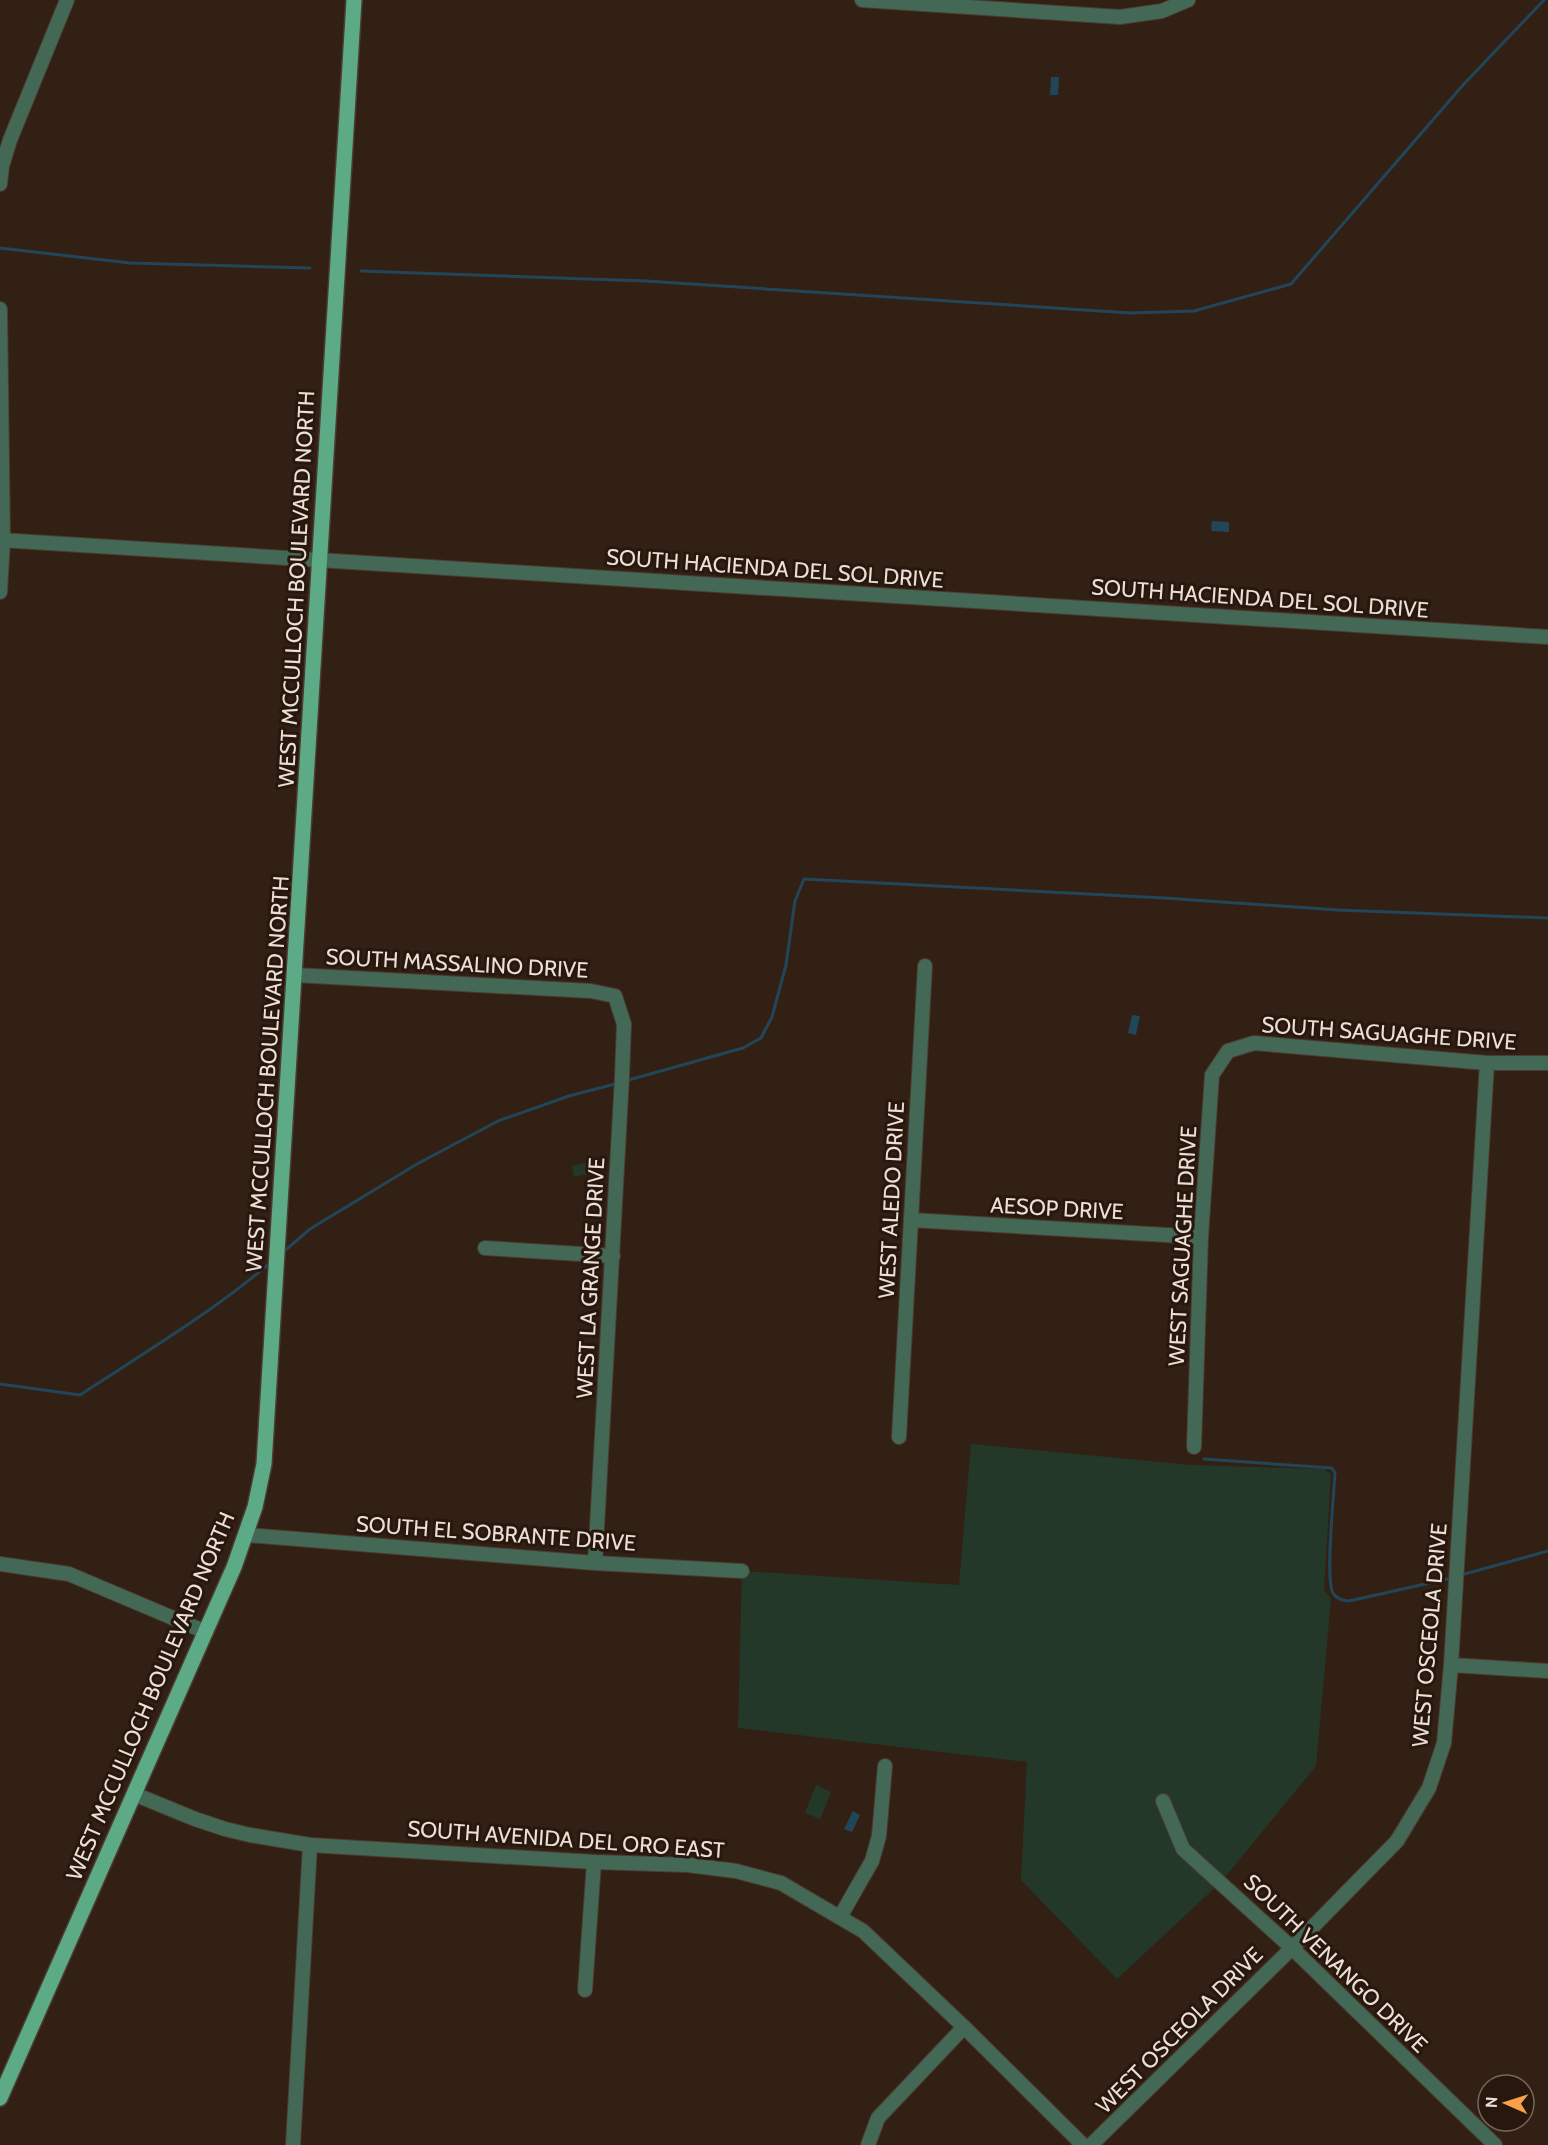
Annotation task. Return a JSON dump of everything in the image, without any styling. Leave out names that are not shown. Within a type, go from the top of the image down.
[{"type":"main road","name":"WEST MCCULLOCH BOULEVARD NORTH","points":[[0,2098],[206,1632],[247,1535],[260,1486],[267,1442],[354,0]]},
{"type":"street","points":[[0,184],[2,166],[10,140],[67,0]]},
{"type":"street","points":[[862,0],[1120,17],[1162,11],[1188,0]]},
{"type":"street","points":[[0,309],[2,540],[0,592]]},
{"type":"street","name":"SOUTH HACIENDA DEL SOL DRIVE","points":[[2,540],[1548,637]]},
{"type":"street","name":"WEST ALEDO DRIVE","points":[[899,1437],[925,966]]},
{"type":"street","name":"SOUTH MASSALINO DRIVE","points":[[295,975],[591,991],[615,996]]},
{"type":"street","name":"WEST LA GRANGE DRIVE","points":[[595,1563],[624,1024],[615,996]]},
{"type":"street","name":"SOUTH SAGUAGHE DRIVE","points":[[1228,1051],[1254,1043],[1486,1063],[1548,1064]]},
{"type":"street","name":"WEST SAGUAGHE DRIVE","points":[[1194,1447],[1201,1237],[1212,1075],[1228,1051]]},
{"type":"street","name":"WEST OSCEOLA DRIVE","points":[[1091,2145],[1292,1948],[1397,1841],[1429,1788],[1444,1743],[1451,1665],[1486,1063]]},
{"type":"street","name":"AESOP DRIVE","points":[[911,1220],[1201,1237]]},
{"type":"street","points":[[485,1248],[613,1256]]},
{"type":"street","name":"SOUTH EL SOBRANTE DRIVE","points":[[247,1535],[595,1563],[742,1571]]},
{"type":"street","points":[[0,1564],[69,1574],[206,1632]]},
{"type":"street","points":[[1451,1665],[1548,1671]]},
{"type":"street","points":[[840,1917],[872,1862],[879,1836],[885,1766]]},
{"type":"street","name":"SOUTH AVENIDA DEL ORO EAST","points":[[134,1794],[185,1816],[225,1829],[250,1836],[310,1845],[594,1862],[688,1865],[736,1871],[781,1883],[863,1931],[1083,2145]]},
{"type":"street","name":"SOUTH VENANGO DRIVE","points":[[1163,1801],[1183,1848],[1292,1948],[1495,2145]]},
{"type":"street","points":[[294,2145],[310,1845]]},
{"type":"street","points":[[585,1990],[594,1862]]},
{"type":"street","points":[[868,2145],[878,2118],[964,2027]]},
{"type":"green space","points":[[593,1161],[596,1172],[574,1177],[572,1166]]},
{"type":"green space","points":[[971,1444],[1191,1465],[1324,1469],[1331,1474],[1324,1590],[1331,1599],[1316,1766],[1221,1882],[1117,1979],[1021,1880],[1027,1762],[738,1728],[742,1571],[959,1585]]},
{"type":"green space","points":[[816,1785],[831,1792],[820,1819],[805,1813]]},
{"type":"water","points":[[1051,77],[1059,77],[1058,95],[1050,95]]},
{"type":"water","points":[[1212,521],[1229,522],[1229,532],[1211,531]]},
{"type":"water","points":[[1132,1015],[1140,1016],[1136,1035],[1128,1033]]},
{"type":"water","points":[[853,1811],[860,1815],[852,1832],[844,1829]]},
{"type":"waterway","points":[[361,271],[646,281],[1130,313],[1194,311],[1291,284],[1463,85],[1544,0]]},
{"type":"waterway","points":[[0,248],[130,263],[310,268]]},
{"type":"waterway","points":[[625,1081],[743,1048],[761,1038],[772,1017],[786,965],[795,901],[804,879],[1164,898],[1338,910],[1548,918]]},
{"type":"waterway","points":[[282,1253],[310,1229],[417,1164],[498,1121],[569,1096],[619,1083]]},
{"type":"waterway","points":[[0,1384],[80,1395],[201,1316],[270,1263]]},
{"type":"waterway","points":[[1204,1459],[1332,1468],[1335,1473],[1330,1572],[1333,1593],[1342,1600],[1349,1601],[1452,1578]]},
{"type":"waterway","points":[[1461,1575],[1548,1551]]}]
